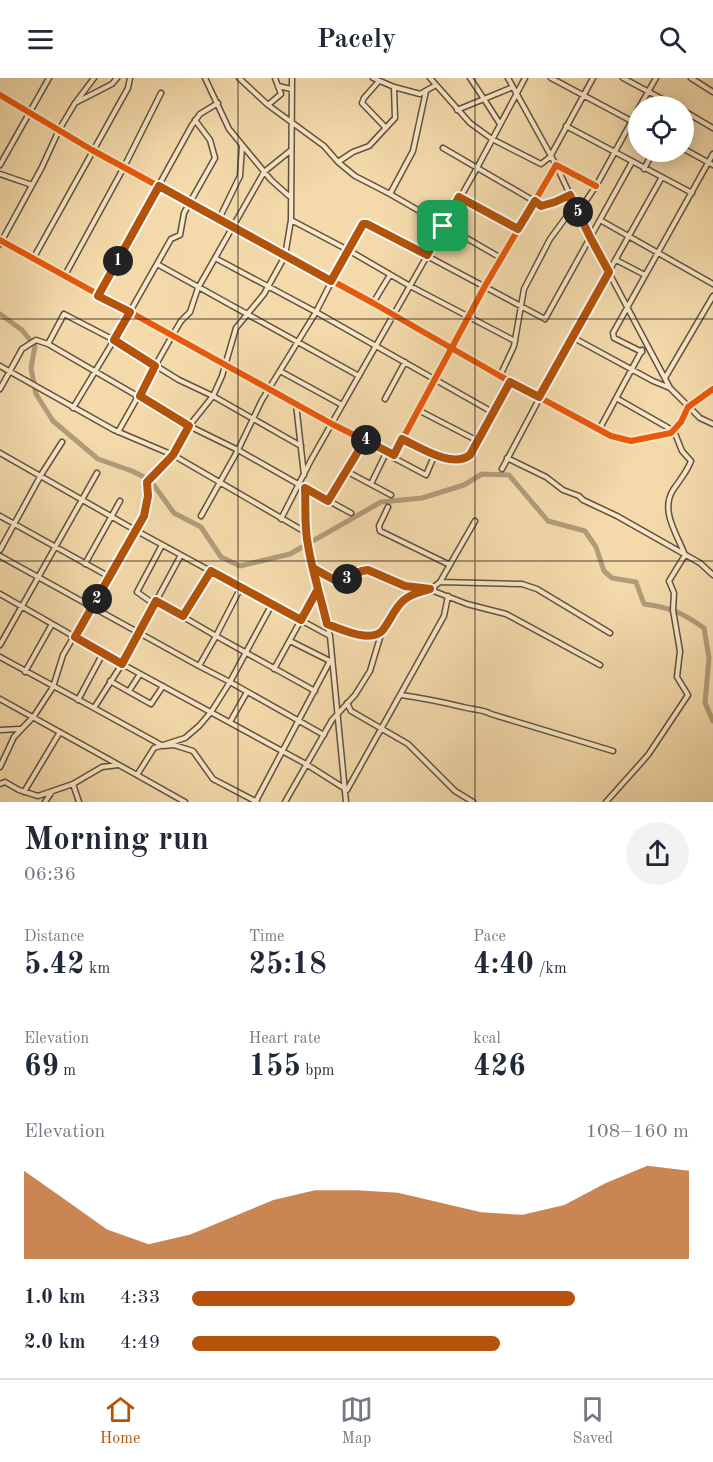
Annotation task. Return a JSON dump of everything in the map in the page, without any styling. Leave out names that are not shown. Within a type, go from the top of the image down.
[{"type":"street","points":[[0,165],[49,78]]},
{"type":"street","points":[[94,78],[75,103],[59,130],[42,167],[1,242],[332,424],[387,451],[394,455],[394,458],[426,475],[435,454]]},
{"type":"street","points":[[75,103],[112,84],[117,78]]},
{"type":"street","points":[[33,259],[128,88],[130,78]]},
{"type":"street","points":[[205,78],[228,129],[264,172],[290,196]]},
{"type":"street","points":[[239,78],[268,105],[324,146],[338,162],[362,181],[390,194],[501,258]]},
{"type":"street","points":[[268,105],[281,94],[275,78]]},
{"type":"street","points":[[0,767],[9,744],[34,716],[53,687],[60,662],[144,516],[147,507],[147,482],[173,455],[189,426],[213,396],[226,364],[234,333],[269,287],[285,256],[291,220],[292,78]]},
{"type":"street","points":[[373,78],[420,94],[436,85]]},
{"type":"street","points":[[430,78],[470,123],[492,139],[539,164],[550,157],[593,78]]},
{"type":"street","points":[[470,78],[500,124]]},
{"type":"street","points":[[508,78],[556,165],[590,237],[669,388],[705,422],[713,424]]},
{"type":"street","points":[[281,519],[342,405],[477,168],[525,78]]},
{"type":"street","points":[[551,78],[628,119]]},
{"type":"street","points":[[623,78],[656,96]]},
{"type":"street","points":[[646,96],[656,78]]},
{"type":"street","points":[[691,78],[713,92]]},
{"type":"street","points":[[379,81],[362,103],[386,128]]},
{"type":"street","points":[[278,86],[291,89]]},
{"type":"street","points":[[338,162],[353,152],[369,146],[396,116],[394,87]]},
{"type":"street","points":[[457,110],[513,87]]},
{"type":"street","points":[[390,194],[412,151],[426,91]]},
{"type":"street","points":[[64,276],[124,167],[161,93]]},
{"type":"street","points":[[0,95],[92,150],[373,303],[599,431],[622,441],[663,435],[674,431],[688,407],[713,389]]},
{"type":"street","points":[[98,296],[195,120],[200,114],[218,103]]},
{"type":"street","points":[[694,117],[713,128]]},
{"type":"street","points":[[73,408],[171,239],[180,235],[184,213],[215,158],[210,140],[195,120]]},
{"type":"street","points":[[566,126],[628,160]]},
{"type":"street","points":[[579,212],[628,127]]},
{"type":"street","points":[[219,219],[240,176],[242,147]]},
{"type":"street","points":[[443,148],[541,206],[570,195]]},
{"type":"street","points":[[118,432],[181,321],[190,312],[198,288],[264,172],[290,151]]},
{"type":"street","points":[[642,351],[613,336],[627,306],[713,154]]},
{"type":"street","points":[[694,155],[713,165]]},
{"type":"street","points":[[201,516],[269,389],[316,312],[348,250],[365,224],[542,318],[548,316],[632,162],[692,193]]},
{"type":"street","points":[[644,169],[648,162]]},
{"type":"street","points":[[556,165],[596,186]]},
{"type":"street","points":[[394,455],[485,286],[556,165]]},
{"type":"street","points":[[0,174],[32,185]]},
{"type":"street","points":[[502,469],[539,397],[662,177]]},
{"type":"street","points":[[459,197],[518,229]]},
{"type":"street","points":[[500,376],[515,341],[524,289],[546,246],[575,206]]},
{"type":"street","points":[[291,220],[515,341]]},
{"type":"street","points":[[600,220],[713,284]]},
{"type":"street","points":[[215,258],[435,378],[494,413]]},
{"type":"street","points":[[616,260],[645,275]]},
{"type":"street","points":[[157,264],[359,376]]},
{"type":"street","points":[[373,303],[390,275]]},
{"type":"street","points":[[665,378],[713,296]]},
{"type":"street","points":[[48,344],[64,314],[114,340],[179,380],[213,396],[252,420],[302,446]]},
{"type":"street","points":[[572,337],[669,388]]},
{"type":"street","points":[[0,388],[22,349],[27,344],[39,340],[189,426],[238,450],[351,513]]},
{"type":"street","points":[[599,431],[646,344]]},
{"type":"street","points":[[385,399],[405,362]]},
{"type":"street","points":[[0,366],[118,432],[173,455],[307,533]]},
{"type":"street","points":[[280,371],[342,405]]},
{"type":"street","points":[[402,439],[453,460],[463,459],[470,455],[510,382]]},
{"type":"street","points":[[616,398],[674,431],[682,451],[691,461],[667,504],[669,516],[685,555]]},
{"type":"street","points":[[296,404],[304,475]]},
{"type":"street","points":[[418,410],[478,441]]},
{"type":"street","points":[[328,501],[365,440]]},
{"type":"street","points":[[0,550],[62,442]]},
{"type":"street","points":[[370,484],[387,451]]},
{"type":"street","points":[[0,461],[2,454],[135,530],[330,636]]},
{"type":"street","points":[[507,459],[546,477],[563,490],[617,516],[700,564],[713,575]]},
{"type":"street","points":[[346,471],[391,495]]},
{"type":"street","points":[[0,645],[2,635],[22,607],[97,473]]},
{"type":"street","points":[[305,488],[307,533],[330,636],[346,802]]},
{"type":"street","points":[[85,564],[120,501]]},
{"type":"street","points":[[388,507],[380,522],[380,531],[450,565]]},
{"type":"street","points":[[0,516],[108,576]]},
{"type":"street","points":[[285,802],[337,712],[356,695],[373,665],[382,631],[404,600],[440,582],[475,521]]},
{"type":"street","points":[[162,544],[137,592],[315,691]]},
{"type":"street","points":[[0,555],[324,735]]},
{"type":"street","points":[[94,708],[122,664],[181,555]]},
{"type":"street","points":[[606,802],[648,755],[687,696],[677,677],[680,651],[673,610],[674,593],[669,581],[685,555]]},
{"type":"street","points":[[313,568],[338,582],[368,570],[405,586],[430,589],[482,609],[506,614],[600,665]]},
{"type":"street","points":[[183,616],[211,571]]},
{"type":"street","points":[[440,582],[522,584],[537,589],[610,633]]},
{"type":"street","points":[[199,666],[241,587]]},
{"type":"street","points":[[274,669],[318,589]]},
{"type":"street","points":[[0,594],[282,753],[306,764],[347,790],[444,616],[448,596]]},
{"type":"street","points":[[137,775],[154,748],[190,735],[211,712],[272,604]]},
{"type":"street","points":[[25,672],[52,624]]},
{"type":"street","points":[[327,624],[347,632],[370,636],[382,631]]},
{"type":"street","points":[[290,640],[331,662]]},
{"type":"street","points":[[78,700],[103,653]]},
{"type":"street","points":[[0,657],[163,746],[174,746],[193,751],[213,779],[256,802],[331,662]]},
{"type":"street","points":[[129,691],[140,674]]},
{"type":"street","points":[[110,681],[151,704],[163,686]]},
{"type":"street","points":[[230,722],[247,691]]},
{"type":"street","points":[[401,695],[484,710],[613,751]]},
{"type":"street","points":[[0,699],[185,802]]},
{"type":"street","points":[[347,703],[351,711],[408,744],[455,791],[473,802]]},
{"type":"street","points":[[0,730],[21,729]]},
{"type":"street","points":[[24,792],[60,732]]},
{"type":"street","points":[[0,784],[5,782],[38,796],[73,784],[102,767],[119,765]]},
{"type":"street","points":[[73,784],[79,802]]},
{"type":"street","points":[[45,802],[53,791]]},
{"type":"waterway","points":[[0,314],[22,330],[35,346],[31,368],[36,394],[53,421],[98,459],[150,480],[174,513],[201,527],[221,557],[240,566],[290,554],[381,502],[422,498],[464,485],[482,474],[509,475],[548,521],[585,531],[596,547],[604,571],[612,578],[636,582],[644,604],[676,612],[704,628],[709,658],[705,703],[713,721]]},
{"type":"cycle path","points":[[0,95],[92,150],[611,436],[631,441],[671,433],[681,422],[688,407],[713,389]]},
{"type":"cycle path","points":[[0,240],[332,424],[394,455],[485,286],[556,165],[596,186]]},
{"type":"route","points":[[443,226],[427,255],[363,224],[331,281],[159,186],[98,296],[130,312],[114,340],[155,366],[140,396],[189,426],[173,455],[147,482],[148,496],[144,516],[75,637],[122,664],[156,601],[183,616],[211,571],[301,620],[318,589],[313,568],[338,582],[368,570],[405,586],[430,589],[404,600],[382,631],[376,635],[347,632],[327,624],[318,589],[307,544],[305,488],[328,501],[365,440],[394,455],[402,439],[442,457],[453,460],[466,458],[470,455],[510,382],[539,397],[609,272],[570,195],[562,200],[541,206],[535,201],[518,229],[459,197],[443,226]]}]
